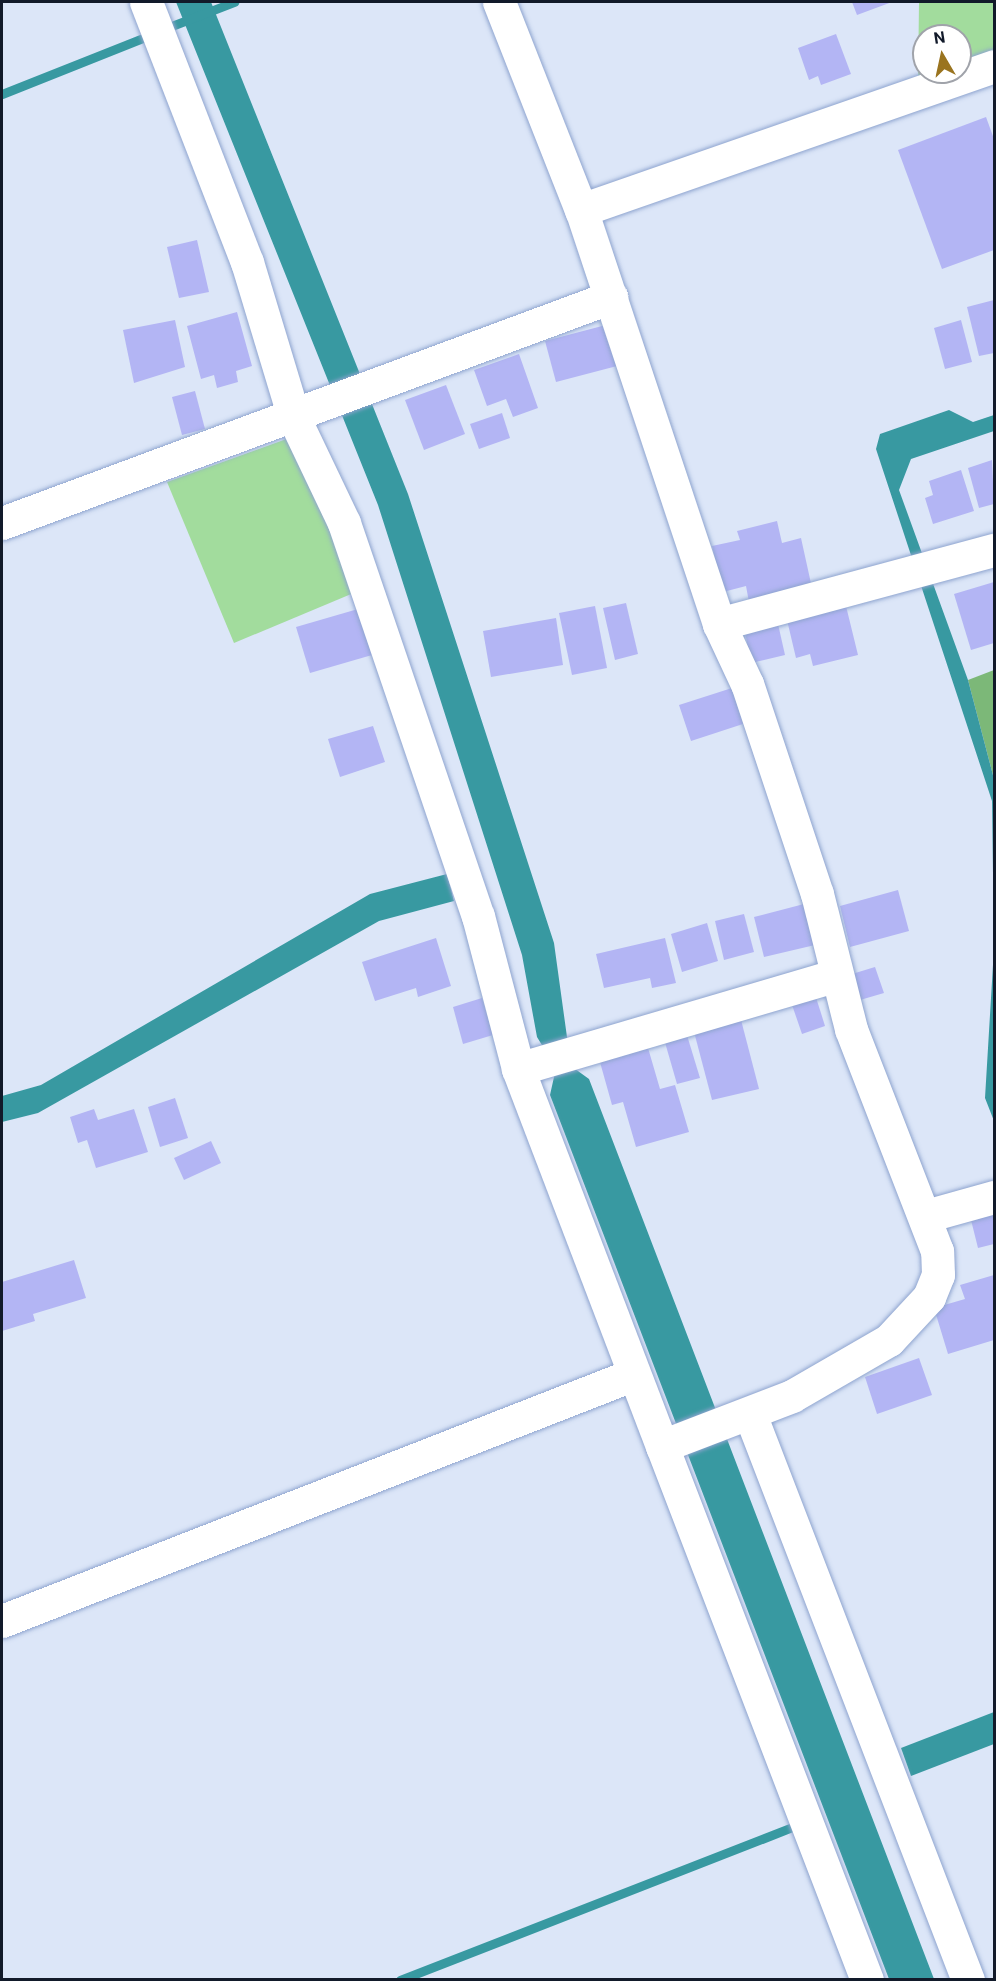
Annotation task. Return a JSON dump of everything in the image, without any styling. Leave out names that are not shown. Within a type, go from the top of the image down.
[{"type":"street","points":[[146,2],[247,262],[294,418],[344,523],[478,916],[545,1062],[632,1375],[674,1442],[867,1980]]},
{"type":"street","points":[[499,2],[581,210],[719,624],[747,684],[817,894],[835,976],[926,1216],[938,1275],[917,1316],[843,1369],[750,1414],[674,1442]]},
{"type":"street","points":[[581,210],[994,66]]},
{"type":"street","points":[[2,523],[294,418],[611,297]]},
{"type":"street","points":[[719,624],[994,550]]},
{"type":"street","points":[[545,1062],[835,976]]},
{"type":"street","points":[[926,1216],[994,1197]]},
{"type":"street","points":[[2,1621],[632,1375]]},
{"type":"street","points":[[750,1414],[968,1980]]},
{"type":"green space","points":[[919,2],[994,2],[994,56],[972,64],[972,24],[919,24]]},
{"type":"green space","points":[[292,437],[356,592],[234,643],[167,482]]},
{"type":"green space","points":[[994,670],[994,779],[968,680]]},
{"type":"water","points":[[176,2],[211,2],[408,494],[554,943],[571,1066],[589,1079],[934,1979],[889,1979],[550,1095],[556,1068],[537,1037],[522,955],[378,505]]},
{"type":"water","points":[[949,410],[973,422],[994,415],[994,431],[911,459],[899,490],[968,680],[994,779],[994,948],[992,801],[876,449],[880,434]]},
{"type":"water","points":[[447,874],[454,901],[379,921],[38,1113],[2,1122],[2,1096],[41,1085],[370,894]]},
{"type":"water","points":[[994,948],[994,1121],[985,1098]]},
{"type":"water","points":[[994,1712],[994,1744],[911,1776],[901,1748]]},
{"type":"building","points":[[852,2],[892,2],[857,15]]},
{"type":"building","points":[[836,34],[851,74],[821,85],[818,76],[809,80],[798,48]]},
{"type":"building","points":[[986,117],[994,139],[994,250],[942,269],[898,150]]},
{"type":"building","points":[[197,240],[209,292],[179,298],[167,247]]},
{"type":"building","points":[[994,300],[994,353],[979,356],[967,307]]},
{"type":"building","points":[[237,312],[252,366],[236,371],[238,382],[217,388],[214,375],[201,379],[187,326]]},
{"type":"building","points":[[175,320],[185,367],[134,383],[123,330]]},
{"type":"building","points":[[961,320],[972,362],[945,369],[934,328]]},
{"type":"building","points":[[606,325],[617,366],[556,382],[545,341]]},
{"type":"building","points":[[519,354],[538,408],[513,417],[506,399],[487,406],[474,370]]},
{"type":"building","points":[[446,385],[465,434],[424,450],[405,400]]},
{"type":"building","points":[[195,391],[205,429],[182,435],[172,397]]},
{"type":"building","points":[[502,413],[510,438],[479,449],[470,424]]},
{"type":"building","points":[[992,460],[994,504],[979,508],[968,468]]},
{"type":"building","points":[[961,470],[974,511],[933,524],[925,498],[933,495],[929,481]]},
{"type":"building","points":[[777,521],[782,543],[801,538],[812,588],[749,602],[746,586],[723,592],[712,546],[740,540],[737,531]]},
{"type":"building","points":[[994,582],[994,643],[971,650],[954,594]]},
{"type":"building","points":[[626,603],[638,654],[615,660],[603,608]]},
{"type":"building","points":[[595,606],[607,668],[572,675],[559,613]]},
{"type":"building","points":[[846,606],[858,655],[813,666],[810,654],[796,658],[787,620]]},
{"type":"building","points":[[358,609],[372,655],[310,673],[296,627]]},
{"type":"building","points":[[556,618],[563,665],[491,677],[483,631]]},
{"type":"building","points":[[778,624],[785,655],[751,663],[745,632]]},
{"type":"building","points":[[732,688],[743,724],[691,741],[679,705]]},
{"type":"building","points":[[373,726],[385,762],[340,777],[328,739]]},
{"type":"building","points":[[898,890],[909,931],[850,947],[840,906]]},
{"type":"building","points":[[804,904],[815,945],[764,957],[754,917]]},
{"type":"building","points":[[744,914],[754,952],[724,960],[715,921]]},
{"type":"building","points":[[707,923],[718,961],[682,972],[671,934]]},
{"type":"building","points":[[436,938],[451,986],[418,997],[416,988],[375,1001],[362,962]]},
{"type":"building","points":[[665,938],[676,983],[652,988],[650,978],[604,988],[596,954]]},
{"type":"building","points":[[875,967],[884,993],[860,1000],[852,974]]},
{"type":"building","points":[[814,991],[825,1026],[802,1034],[790,999]]},
{"type":"building","points":[[482,998],[493,1035],[463,1044],[453,1007]]},
{"type":"building","points":[[740,1016],[759,1089],[712,1100],[693,1028]]},
{"type":"building","points":[[686,1032],[700,1078],[677,1084],[664,1039]]},
{"type":"building","points":[[646,1041],[660,1089],[675,1085],[689,1132],[636,1147],[623,1102],[612,1105],[598,1055]]},
{"type":"building","points":[[175,1098],[188,1138],[160,1147],[148,1107]]},
{"type":"building","points":[[94,1109],[98,1120],[134,1109],[148,1152],[96,1168],[87,1140],[78,1143],[70,1117]]},
{"type":"building","points":[[211,1141],[221,1163],[184,1180],[174,1158]]},
{"type":"building","points":[[994,1210],[994,1244],[978,1248],[970,1216]]},
{"type":"building","points":[[74,1260],[86,1298],[33,1314],[35,1321],[2,1331],[2,1282]]},
{"type":"building","points":[[994,1275],[994,1340],[948,1354],[934,1308],[965,1299],[960,1285]]},
{"type":"building","points":[[919,1358],[932,1395],[877,1414],[865,1377]]},
{"type":"waterway","points":[[169,27],[234,2]]},
{"type":"waterway","points":[[2,94],[145,37]]},
{"type":"waterway","points":[[400,1980],[789,1828]]}]
